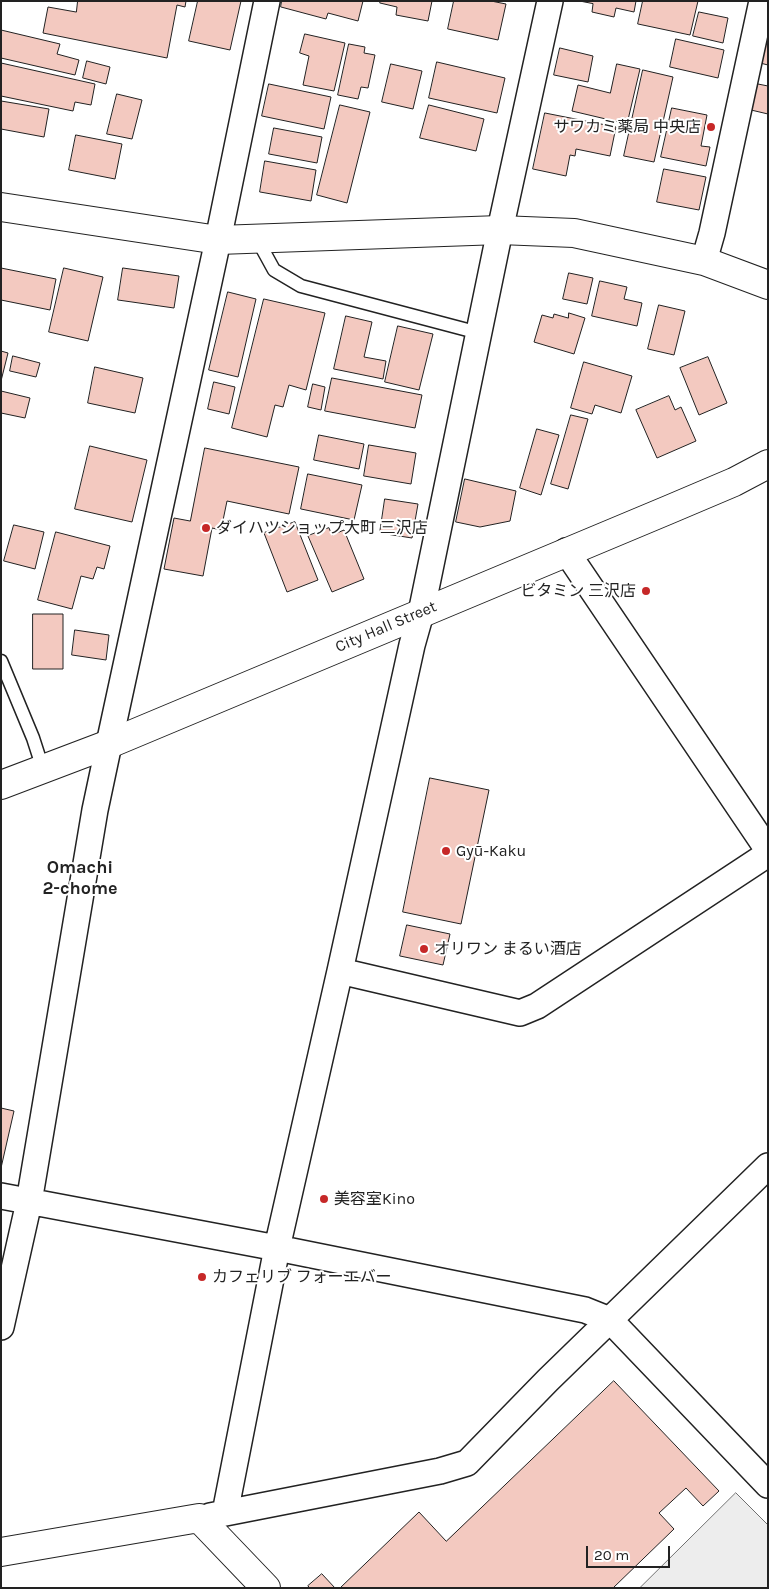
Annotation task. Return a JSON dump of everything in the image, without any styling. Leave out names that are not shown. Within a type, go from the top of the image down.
[{"type":"street","points":[[1,1327],[29,1202],[95,810],[108,744],[218,240],[267,1]]},
{"type":"street","points":[[212,1515],[277,1248],[412,645],[421,613],[500,230],[550,1]]},
{"type":"street","points":[[704,261],[712,233],[762,1]]},
{"type":"street","points":[[1,207],[218,240],[500,230],[574,233],[704,261],[768,285]]},
{"type":"street","name":"City Hall Street","points":[[1,785],[108,744],[734,482],[768,464]]},
{"type":"street","points":[[566,552],[768,850]]},
{"type":"street","points":[[340,971],[520,1013],[537,1006],[768,854]]},
{"type":"street","points":[[1,1552],[212,1515],[440,1471],[467,1463],[548,1380],[768,1166]]},
{"type":"street","points":[[1,1196],[277,1248],[585,1310],[610,1320],[768,1485]]},
{"type":"street","points":[[212,1515],[266,1588]]},
{"type":"lane","points":[[257,239],[274,270],[301,286],[479,333]]},
{"type":"lane","points":[[1,661],[33,738],[43,769]]},
{"type":"shaded area","points":[[736,1493],[768,1525],[768,1588],[640,1588]]},
{"type":"building","points":[[78,1],[186,1],[185,7],[177,5],[167,58],[43,33],[48,7],[76,12]]},
{"type":"building","points":[[198,1],[241,1],[230,50],[189,41]]},
{"type":"building","points":[[282,1],[363,1],[358,21],[328,13],[326,19],[281,7]]},
{"type":"building","points":[[381,1],[432,1],[428,21],[396,15],[397,7],[380,3]]},
{"type":"building","points":[[454,1],[491,1],[506,4],[498,40],[448,29]]},
{"type":"building","points":[[580,1],[636,1],[634,12],[616,8],[614,17],[592,12],[593,4]]},
{"type":"building","points":[[643,1],[698,1],[690,35],[638,24]]},
{"type":"building","points":[[699,12],[728,18],[723,43],[693,36]]},
{"type":"building","points":[[1,30],[60,44],[57,54],[79,60],[75,75],[1,58]]},
{"type":"building","points":[[305,34],[345,43],[334,91],[303,85],[309,56],[300,53]]},
{"type":"building","points":[[768,37],[768,65],[760,63]]},
{"type":"building","points":[[676,39],[724,50],[718,78],[670,67]]},
{"type":"building","points":[[349,44],[365,47],[364,53],[375,55],[368,88],[361,87],[358,99],[338,95]]},
{"type":"building","points":[[560,48],[593,56],[588,82],[554,75]]},
{"type":"building","points":[[87,61],[110,67],[106,84],[83,78]]},
{"type":"building","points":[[437,62],[505,78],[497,113],[429,98]]},
{"type":"building","points":[[1,63],[95,84],[91,105],[75,102],[73,111],[1,96]]},
{"type":"building","points":[[391,64],[422,71],[413,109],[382,102]]},
{"type":"building","points":[[617,64],[640,69],[627,124],[572,111],[578,85],[610,93]]},
{"type":"building","points":[[643,70],[673,77],[654,162],[624,156]]},
{"type":"building","points":[[269,84],[331,97],[324,129],[262,116]]},
{"type":"building","points":[[758,84],[768,86],[768,114],[751,110]]},
{"type":"building","points":[[117,94],[142,100],[132,139],[107,134]]},
{"type":"building","points":[[1,101],[49,109],[44,137],[1,129]]},
{"type":"building","points":[[340,105],[370,112],[347,203],[317,195]]},
{"type":"building","points":[[429,105],[484,119],[476,151],[420,138]]},
{"type":"building","points":[[672,108],[707,115],[701,146],[710,147],[706,166],[661,157]]},
{"type":"building","points":[[545,113],[616,127],[610,156],[576,149],[575,156],[570,155],[566,176],[533,169]]},
{"type":"building","points":[[274,128],[322,137],[317,163],[269,154]]},
{"type":"building","points":[[76,135],[122,144],[115,179],[69,170]]},
{"type":"building","points":[[265,161],[316,170],[311,201],[260,192]]},
{"type":"building","points":[[664,169],[706,177],[699,210],[657,202]]},
{"type":"building","points":[[1,268],[56,279],[50,310],[1,300]]},
{"type":"building","points":[[64,268],[103,277],[88,341],[49,332]]},
{"type":"building","points":[[123,268],[179,276],[174,308],[118,300]]},
{"type":"building","points":[[569,273],[593,278],[587,304],[563,299]]},
{"type":"building","points":[[600,281],[627,287],[624,299],[642,303],[637,326],[592,316]]},
{"type":"building","points":[[228,292],[256,299],[238,377],[209,370]]},
{"type":"building","points":[[264,299],[325,313],[306,390],[289,385],[283,407],[275,405],[267,437],[232,428]]},
{"type":"building","points":[[659,305],[685,311],[674,355],[648,349]]},
{"type":"building","points":[[569,313],[585,318],[574,354],[534,342],[542,315],[553,318],[554,314],[568,318]]},
{"type":"building","points":[[346,316],[372,322],[364,357],[386,361],[383,379],[334,369]]},
{"type":"building","points":[[398,326],[433,334],[419,390],[385,382]]},
{"type":"building","points":[[1,351],[8,353],[1,381]]},
{"type":"building","points":[[13,356],[40,363],[36,377],[10,371]]},
{"type":"building","points":[[708,357],[727,403],[699,415],[680,368]]},
{"type":"building","points":[[584,362],[632,376],[621,413],[595,405],[592,414],[571,408]]},
{"type":"building","points":[[95,367],[143,378],[135,413],[88,403]]},
{"type":"building","points":[[332,378],[422,395],[415,428],[325,411]]},
{"type":"building","points":[[214,382],[235,387],[229,414],[208,409]]},
{"type":"building","points":[[313,384],[325,387],[321,410],[308,407]]},
{"type":"building","points":[[1,391],[30,398],[25,418],[1,413]]},
{"type":"building","points":[[669,396],[675,410],[681,407],[696,441],[657,458],[636,410]]},
{"type":"building","points":[[571,415],[588,419],[568,489],[551,484]]},
{"type":"building","points":[[537,429],[559,435],[541,495],[520,488]]},
{"type":"building","points":[[319,435],[364,444],[359,469],[314,460]]},
{"type":"building","points":[[369,445],[416,453],[411,484],[364,476]]},
{"type":"building","points":[[90,446],[147,460],[132,522],[75,509]]},
{"type":"building","points":[[205,448],[299,467],[289,514],[227,501],[221,530],[212,528],[203,576],[164,569],[174,518],[190,521]]},
{"type":"building","points":[[308,474],[362,485],[354,520],[301,509]]},
{"type":"building","points":[[465,479],[516,491],[510,521],[480,527],[456,522]]},
{"type":"building","points":[[385,499],[418,504],[412,538],[380,533]]},
{"type":"building","points":[[295,522],[318,580],[287,592],[264,533]]},
{"type":"building","points":[[14,525],[44,532],[35,569],[4,561]]},
{"type":"building","points":[[329,528],[332,535],[344,530],[364,579],[332,592],[308,536]]},
{"type":"building","points":[[56,532],[110,546],[104,569],[97,567],[93,579],[81,576],[72,609],[38,600]]},
{"type":"building","points":[[33,614],[63,614],[63,669],[33,669]]},
{"type":"building","points":[[75,630],[109,635],[106,660],[72,655]]},
{"type":"building","name":"Gyū-Kaku","points":[[430,778],[489,790],[461,924],[403,912]]},
{"type":"building","points":[[407,925],[450,934],[443,965],[400,956]]},
{"type":"building","points":[[1,1108],[14,1111],[1,1168]]},
{"type":"building","points":[[614,1381],[719,1491],[703,1506],[686,1488],[659,1513],[674,1529],[613,1588],[340,1588],[419,1512],[446,1541]]},
{"type":"building","points":[[322,1574],[335,1588],[310,1588],[308,1586]]},
{"type":"place","name":"サワカミ薬局 中央店","points":[[711,127]]},
{"type":"place","name":"ダイハツショップ大町 三沢店","points":[[206,528]]},
{"type":"place","name":"ビタミン 三沢店","points":[[646,591]]},
{"type":"place","name":"Gyū-Kaku","points":[[446,851]]},
{"type":"place","name":"オリワン まるい酒店","points":[[424,949]]},
{"type":"place","name":"美容室Kino","points":[[324,1199]]},
{"type":"place","name":"カフェリブ フォーエバー","points":[[202,1277]]},
{"type":"district","name":"Omachi 2-chome","points":[[80,878]]}]
